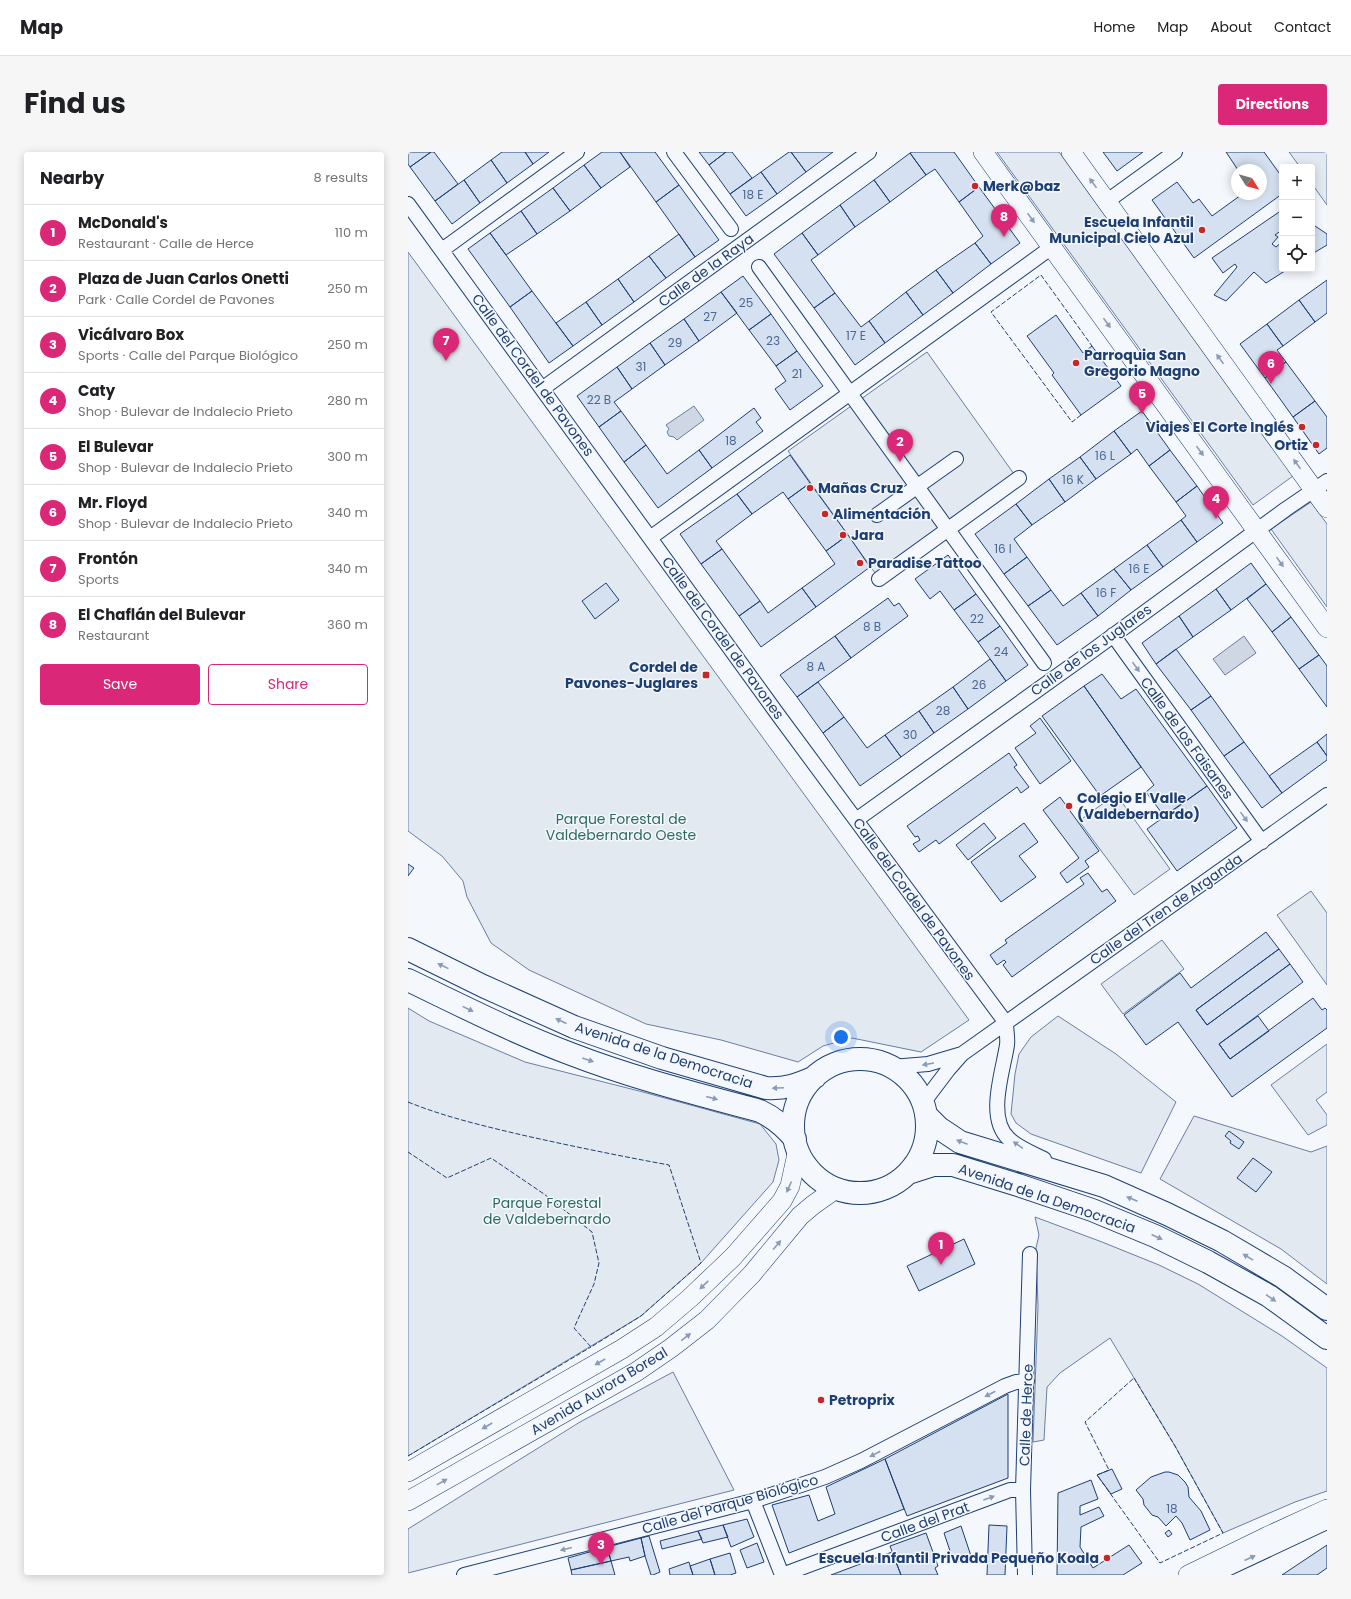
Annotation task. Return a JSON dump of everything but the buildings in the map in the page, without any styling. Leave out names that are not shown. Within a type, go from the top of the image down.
[{"type":"main road","name":"Avenida de la Democracia","points":[[408,949],[483,986],[574,1027],[662,1058],[766,1088],[778,1089],[795,1086],[815,1077]]},
{"type":"main road","name":"Avenida de la Democracia","points":[[408,980],[499,1024],[571,1054],[662,1085],[760,1111],[784,1126],[797,1144]]},
{"type":"main road","points":[[851,1060],[871,1060],[892,1067],[910,1081],[918,1092],[925,1109],[927,1126],[924,1146],[917,1160],[908,1173],[892,1184],[875,1191],[855,1192],[837,1188],[828,1184],[814,1174],[802,1158],[797,1144],[794,1116],[801,1095],[815,1077],[832,1066],[851,1060]]},
{"type":"main road","name":"Avenida de la Democracia","points":[[925,1109],[939,1128],[960,1142],[1104,1186],[1168,1214],[1222,1241],[1283,1277],[1327,1309]]},
{"type":"main road","name":"Avenida de la Democracia","points":[[908,1173],[933,1166],[954,1165],[1092,1210],[1155,1236],[1208,1262],[1269,1296],[1327,1338]]},
{"type":"street","points":[[442,250],[577,152]]},
{"type":"street","points":[[674,152],[731,229]]},
{"type":"street","name":"Calle de la Raya","points":[[542,389],[869,152]]},
{"type":"street","points":[[983,152],[1327,628]]},
{"type":"street","points":[[1071,152],[1106,202],[1321,485],[1327,508]]},
{"type":"street","points":[[1106,202],[1175,152]]},
{"type":"street","name":"Calle del Cordel de Pavones","points":[[408,204],[776,712],[1006,1023]]},
{"type":"street","points":[[650,538],[1052,247]]},
{"type":"street","points":[[759,268],[851,392],[918,486],[947,530],[1044,664]]},
{"type":"street","points":[[877,515],[956,459]]},
{"type":"street","points":[[879,579],[1018,478]]},
{"type":"street","name":"Calle de los Juglares","points":[[856,820],[1321,485]]},
{"type":"street","name":"Calle de los Faisanes","points":[[1112,635],[1262,842]]},
{"type":"street","name":"Calle del Tren de Arganda","points":[[925,1109],[948,1070],[962,1054],[1327,795]]},
{"type":"street","points":[[1006,1023],[1007,1043],[997,1103],[999,1125],[1003,1132],[1008,1138],[1028,1152],[1104,1186]]},
{"type":"street","name":"Calle del Tren de Arganda","points":[[892,1067],[928,1064],[962,1054]]},
{"type":"street","name":"Avenida Aurora Boreal","points":[[408,1472],[622,1349],[656,1327],[690,1298],[733,1257],[782,1201],[790,1186],[797,1144]]},
{"type":"street","name":"Avenida Aurora Boreal","points":[[408,1501],[630,1376],[671,1348],[707,1320],[752,1274],[800,1216],[837,1188]]},
{"type":"street","name":"Calle de Herce","points":[[1024,1575],[1023,1490],[1030,1254]]},
{"type":"street","name":"Calle del Parque Biológico","points":[[464,1575],[753,1501],[825,1477],[861,1461],[1005,1386],[1016,1382],[1027,1382]]},
{"type":"street","name":"Calle del Prat","points":[[782,1575],[1010,1490],[1023,1490]]},
{"type":"street","points":[[753,1501],[782,1575]]},
{"type":"street","points":[[1188,1575],[1327,1509]]},
{"type":"street","points":[[1214,1575],[1327,1522]]},
{"type":"green space","points":[[997,152],[1059,152],[1293,476],[1253,505]]},
{"type":"green space","points":[[1289,152],[1327,152],[1327,205],[1315,188],[1315,164],[1298,164]]},
{"type":"green space","name":"Parque Forestal de Valdebernardo Oeste","points":[[408,252],[969,1020],[921,1052],[852,1038],[823,1046],[798,1062],[721,1040],[646,1024],[529,970],[491,943],[467,897],[463,881],[442,856],[408,831]]},
{"type":"green space","points":[[927,352],[1014,474],[875,573],[788,451]]},
{"type":"green space","points":[[1311,502],[1327,524],[1327,607],[1271,529]]},
{"type":"green space","points":[[1116,794],[1170,869],[1134,895],[1079,821]]},
{"type":"green space","points":[[1311,891],[1327,913],[1327,985],[1277,915]]},
{"type":"green space","points":[[1162,940],[1184,969],[1123,1014],[1101,984]]},
{"type":"green space","name":"Parque Forestal de Valdebernardo","points":[[408,1008],[429,1021],[525,1062],[760,1124],[776,1144],[779,1160],[773,1182],[701,1263],[641,1316],[408,1456]]},
{"type":"green space","points":[[1058,1016],[1116,1054],[1176,1102],[1141,1173],[1031,1134],[1016,1123],[1011,1114],[1015,1074],[1019,1054],[1031,1037]]},
{"type":"green space","points":[[1327,1044],[1327,1092],[1316,1100],[1327,1115],[1327,1125],[1308,1135],[1271,1085]]},
{"type":"green space","points":[[1194,1116],[1311,1152],[1327,1146],[1327,1284],[1281,1249],[1160,1179]]},
{"type":"green space","points":[[1035,1217],[1159,1265],[1198,1284],[1282,1336],[1327,1368],[1327,1491],[1295,1502],[1223,1533],[1175,1446],[1110,1338],[1060,1373],[1047,1387],[1044,1440],[1033,1442],[1038,1306],[1036,1248],[1039,1235]]},
{"type":"green space","points":[[673,1372],[734,1490],[408,1573],[408,1529],[580,1422]]},
{"type":"shaded area","points":[[694,406],[704,420],[677,440],[674,437],[669,436],[667,432],[669,429],[666,425]]},
{"type":"shaded area","points":[[1244,636],[1256,653],[1225,675],[1213,659]]},
{"type":"fence","points":[[1081,415],[1072,422],[991,312],[1041,275],[1092,346]]},
{"type":"fence","points":[[408,1102],[450,1117],[493,1128],[577,1147],[669,1165],[701,1263],[641,1316],[591,1347],[574,1328],[594,1284],[599,1263],[592,1232],[544,1194],[491,1158],[447,1178],[408,1152]]},
{"type":"fence","points":[[408,1456],[591,1347]]},
{"type":"fence","points":[[1134,1378],[1175,1446],[1223,1533],[1160,1563],[1097,1475],[1109,1470],[1085,1422],[1134,1378]]},
{"type":"place","name":"Merk@baz","points":[[975,186]]},
{"type":"place","name":"Escuela Infantil Municipal Cielo Azul","points":[[1202,230]]},
{"type":"place","name":"El Chaflán del Bulevar","points":[[1004,237]]},
{"type":"place","name":"Frontón","points":[[446,361]]},
{"type":"place","name":"Parroquia San Gregorio Magno","points":[[1076,363]]},
{"type":"place","name":"Mr. Floyd","points":[[1271,384]]},
{"type":"place","name":"El Bulevar","points":[[1142,414]]},
{"type":"place","name":"Viajes El Corte Inglés","points":[[1302,427]]},
{"type":"place","name":"Ortiz","points":[[1316,445]]},
{"type":"place","name":"Plaza de Juan Carlos Onetti","points":[[900,462]]},
{"type":"place","name":"Mañas Cruz","points":[[810,488]]},
{"type":"place","name":"Alimentación","points":[[825,514]]},
{"type":"place","name":"Caty","points":[[1216,519]]},
{"type":"place","name":"Jara","points":[[843,535]]},
{"type":"place","name":"Paradise Tattoo","points":[[860,563]]},
{"type":"place","name":"Cordel de Pavones-Juglares","points":[[706,675]]},
{"type":"place","name":"Colegio El Valle (Valdebernardo)","points":[[1069,806]]},
{"type":"place","name":"McDonald's","points":[[941,1265]]},
{"type":"place","name":"Petroprix","points":[[821,1400]]},
{"type":"place","name":"Escuela Infantil Privada Pequeño Koala","points":[[1107,1558]]},
{"type":"place","name":"Vicálvaro Box","points":[[601,1565]]}]
